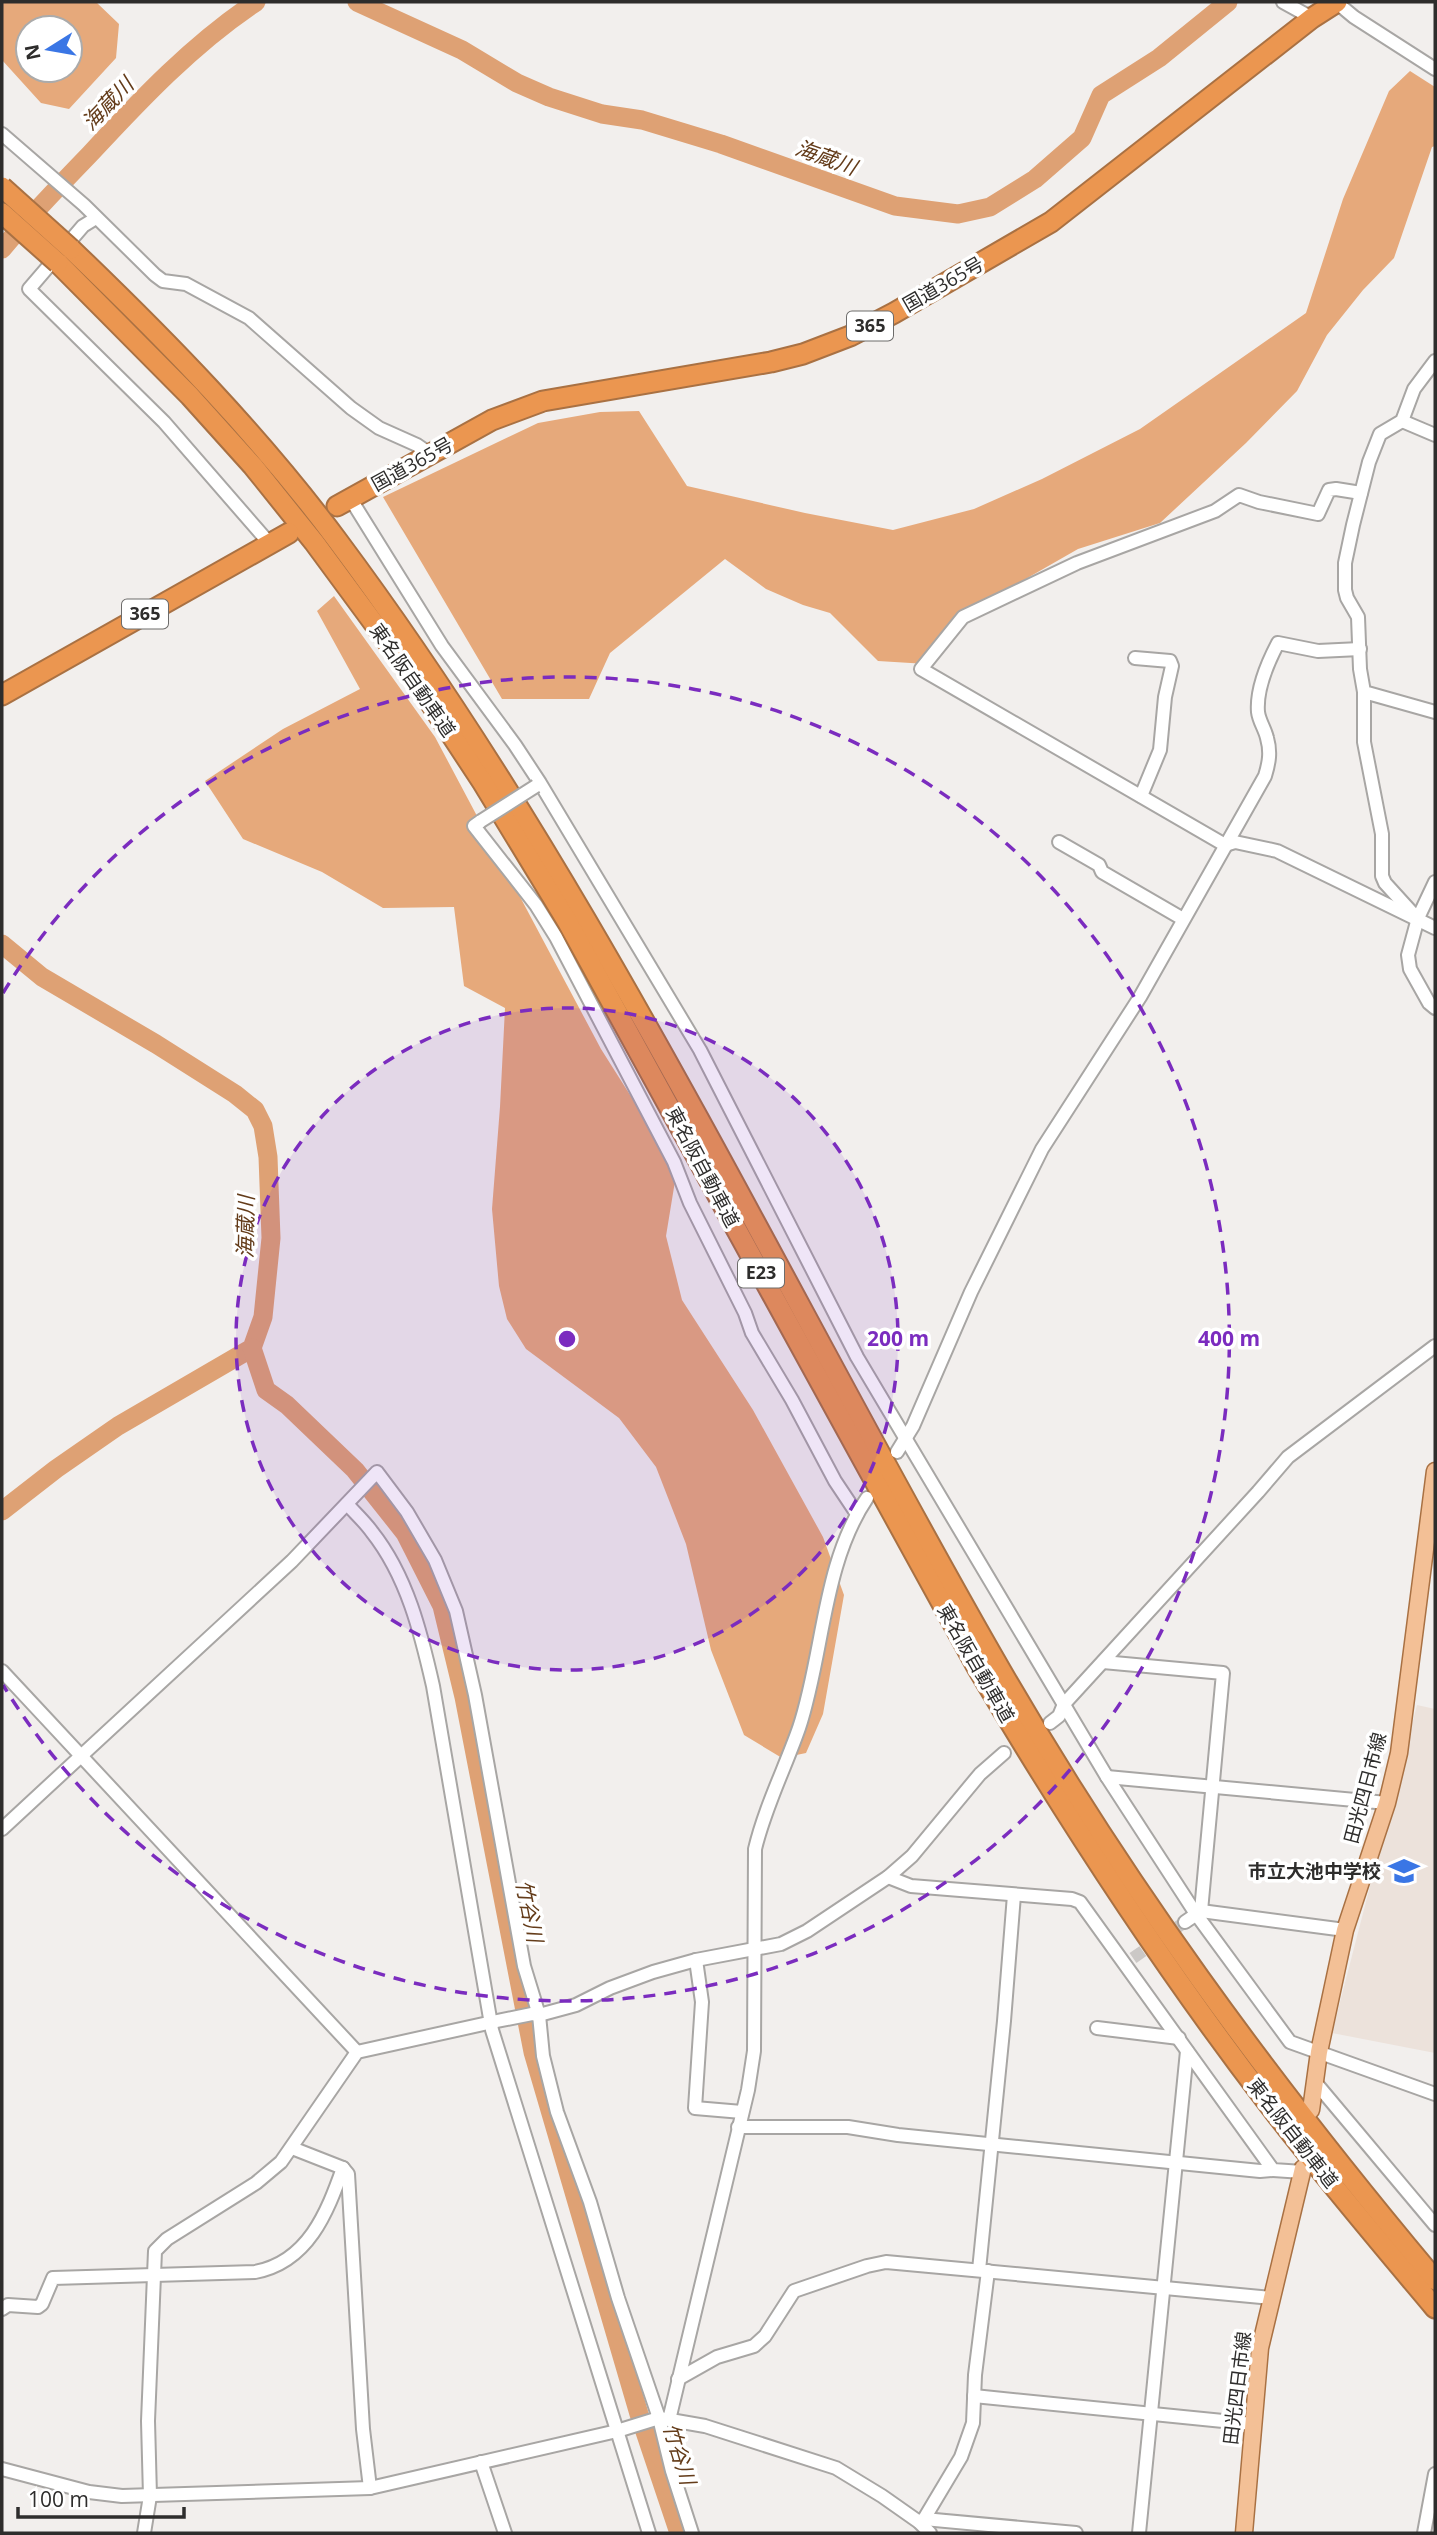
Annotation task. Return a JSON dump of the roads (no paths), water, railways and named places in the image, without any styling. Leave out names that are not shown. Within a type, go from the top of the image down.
[{"type":"highway","name":"国道365号","points":[[343,502],[492,419],[518,408],[543,401],[772,362],[803,354],[850,336],[1051,222],[1309,16],[1337,2]]},
{"type":"highway","name":"東名阪自動車道","points":[[2,187],[253,466],[314,542],[412,675],[483,783],[567,921],[972,1657],[1047,1786],[1180,1984],[1267,2103],[1435,2308]]},
{"type":"highway","name":"東名阪自動車道","points":[[2,213],[64,256],[205,383],[271,457],[336,538],[490,761],[596,935],[994,1660],[1120,1865],[1195,1975],[1291,2102],[1435,2280]]},
{"type":"highway","name":"365","points":[[2,695],[289,533]]},
{"type":"main road","name":"田光四日市線","points":[[1311,2110],[1319,2052],[1345,1930],[1387,1804],[1404,1716],[1435,1471]]},
{"type":"main road","name":"田光四日市線","points":[[1244,2533],[1260,2348],[1303,2170]]},
{"type":"street","points":[[1283,2],[1309,16]]},
{"type":"street","points":[[1337,2],[1354,17],[1435,69]]},
{"type":"street","points":[[2,134],[84,205],[163,281],[186,284],[250,318],[351,408],[379,428],[417,445],[430,454]]},
{"type":"street","points":[[96,218],[83,226],[29,289],[164,422],[270,544]]},
{"type":"street","points":[[1418,918],[1385,883],[1382,876],[1382,834],[1364,741],[1364,692],[1358,617],[1345,590],[1345,563],[1369,462],[1380,434],[1402,421],[1414,389],[1435,360]]},
{"type":"street","points":[[1402,421],[1435,435]]},
{"type":"street","points":[[1362,493],[1329,490],[1318,514],[1239,495],[1215,511],[1077,563],[963,617],[921,669],[1225,845],[1235,842],[1276,851],[1435,928]]},
{"type":"street","points":[[343,502],[442,646],[515,745],[700,1050],[856,1357],[1107,1777],[1194,1916],[1290,2042],[1435,2094]]},
{"type":"street","points":[[897,1452],[933,1384],[971,1292],[1042,1149],[1140,997],[1265,776],[1270,759],[1268,738],[1258,715],[1258,699],[1269,660],[1278,643],[1318,652],[1360,649]]},
{"type":"street","points":[[1135,658],[1170,661],[1172,666],[1165,697],[1160,750],[1141,796]]},
{"type":"street","points":[[1364,692],[1435,712]]},
{"type":"street","points":[[538,785],[474,826],[536,905],[556,937],[674,1162],[690,1203],[745,1313],[752,1334],[792,1399],[835,1481],[857,1514]]},
{"type":"street","points":[[1059,842],[1099,864],[1102,872],[1183,919]]},
{"type":"street","points":[[1435,882],[1418,918],[1408,955],[1410,969],[1429,1003],[1435,1008]]},
{"type":"street","points":[[1050,1723],[1059,1716],[1063,1704],[1288,1457],[1435,1346]]},
{"type":"street","points":[[2,1829],[292,1561],[377,1472],[407,1511],[435,1560],[456,1611],[475,1695],[524,1966],[557,2112],[590,2202],[618,2298],[660,2420],[672,2471],[692,2533]]},
{"type":"street","points":[[660,2420],[678,2379],[742,2112],[754,2050],[757,1950],[755,1849],[799,1726],[836,1570],[857,1514],[867,1499]]},
{"type":"street","points":[[348,1502],[373,1532],[391,1561],[422,1638],[494,2022],[622,2430],[649,2533]]},
{"type":"street","points":[[1104,1662],[1223,1673],[1212,1787],[1194,1916]]},
{"type":"street","points":[[2,1671],[357,2052]]},
{"type":"street","points":[[144,2533],[150,2496],[148,2421],[155,2251],[167,2239],[256,2183],[281,2162],[357,2052],[576,2005],[610,1988],[653,1972],[696,1960],[781,1944],[807,1931],[888,1877],[912,1856],[980,1774],[1004,1753]]},
{"type":"street","points":[[1107,1777],[1387,1804]]},
{"type":"street","points":[[888,1877],[911,1886],[1072,1899],[1080,1902],[1128,1961],[1187,2051],[1273,2170]]},
{"type":"street","points":[[922,2521],[961,2457],[973,2423],[991,2145],[1014,1895]]},
{"type":"street","points":[[1194,1916],[1345,1930]]},
{"type":"street","points":[[696,1960],[702,2002],[695,2108],[742,2112]]},
{"type":"street","points":[[1097,2028],[1178,2038]]},
{"type":"street","points":[[1139,2533],[1187,2051]]},
{"type":"street","points":[[1315,2082],[1435,2225]]},
{"type":"street","points":[[738,2127],[848,2127],[898,2135],[1175,2163],[1260,2171],[1303,2170]]},
{"type":"street","points":[[292,2148],[343,2168],[348,2174],[362,2429],[370,2488]]},
{"type":"street","points":[[2,2309],[8,2305],[38,2307],[42,2304],[53,2278],[255,2272],[270,2269],[312,2237],[328,2212],[343,2168]]},
{"type":"street","points":[[678,2379],[717,2357],[754,2346],[765,2336],[794,2291],[886,2262],[1272,2298]]},
{"type":"street","points":[[974,2396],[1253,2424]]},
{"type":"street","points":[[2,2469],[89,2492],[122,2496],[370,2488],[660,2420],[705,2426],[836,2468],[922,2521],[930,2533]]},
{"type":"street","points":[[481,2462],[505,2533]]},
{"type":"street","points":[[1424,2533],[1435,2474]]},
{"type":"street","points":[[922,2521],[1076,2533]]},
{"type":"waterway","name":"海蔵川","points":[[2,249],[168,73],[256,2]]},
{"type":"waterway","name":"海蔵川","points":[[357,2],[462,50],[517,83],[549,97],[602,114],[642,120],[721,144],[895,206],[958,214],[990,207],[1035,179],[1082,138],[1101,95],[1159,58],[1228,2]]},
{"type":"waterway","name":"海蔵川","points":[[2,944],[42,977],[156,1044],[235,1094],[255,1110],[263,1126],[268,1157],[271,1238],[263,1317],[252,1348],[118,1426],[2,1511]]},
{"type":"waterway","name":"竹谷川","points":[[252,1348],[266,1390],[287,1405],[355,1470],[405,1533],[442,1606],[464,1697],[533,2052],[639,2414],[679,2533]]},
{"type":"tunnel","points":[[1133,1958],[1185,1922]]},
{"type":"place","name":"市立大池中学校","points":[[1404,1871]]}]
